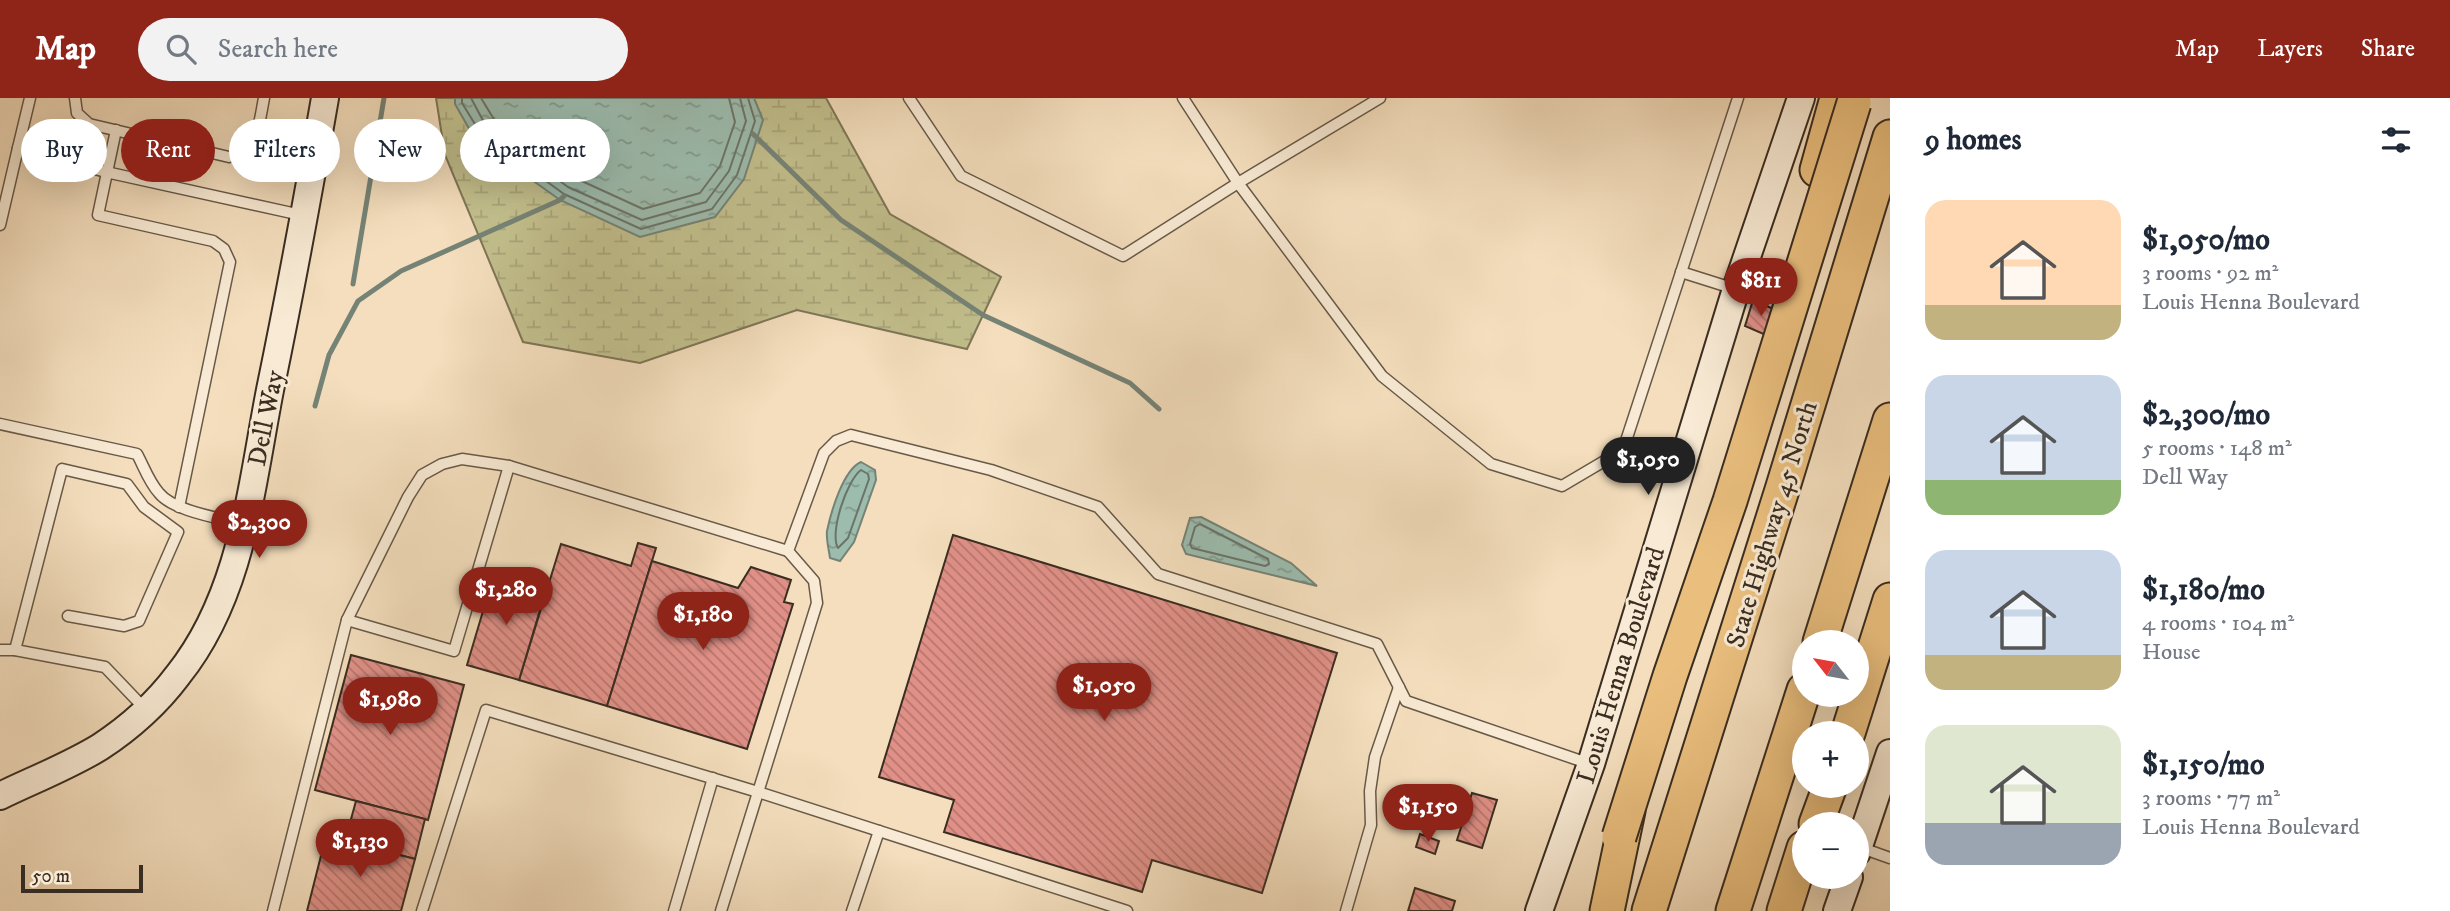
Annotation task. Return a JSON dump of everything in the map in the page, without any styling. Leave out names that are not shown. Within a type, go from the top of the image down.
[{"type":"highway","points":[[1607,911],[1658,663],[1849,100]]},
{"type":"highway","points":[[1593,911],[1730,501],[1849,100]]},
{"type":"highway","name":"State Highway 45 North","points":[[1650,911],[1890,137]]},
{"type":"highway","points":[[1824,630],[1890,420]]},
{"type":"highway","points":[[1869,642],[1890,575]]},
{"type":"highway","points":[[1848,721],[1890,600]]},
{"type":"highway","points":[[1733,911],[1799,707]]},
{"type":"highway","points":[[1785,911],[1792,888]]},
{"type":"highway","points":[[1785,911],[1793,889]]},
{"type":"main road","name":"Dell Way","points":[[0,796],[100,747],[146,711],[178,676],[207,634],[230,581],[244,525],[326,98]]},
{"type":"main road","name":"Louis Henna Boulevard","points":[[1539,911],[1591,764],[1736,289],[1801,98]]},
{"type":"main road","points":[[1869,817],[1890,753]]},
{"type":"main road","points":[[0,804],[25,784]]},
{"type":"main road","points":[[1837,911],[1845,889]]},
{"type":"lane","points":[[0,225],[30,98]]},
{"type":"lane","points":[[75,98],[77,113],[89,124],[229,157],[239,155],[253,143],[264,98]]},
{"type":"lane","points":[[909,98],[961,176],[1123,256],[1380,98]]},
{"type":"lane","points":[[1183,98],[1238,183],[1382,376],[1491,464],[1562,486],[1623,450],[1738,98]]},
{"type":"lane","points":[[107,168],[116,130]]},
{"type":"lane","points":[[107,172],[305,216]]},
{"type":"lane","points":[[104,182],[98,215],[213,241],[224,249],[230,261],[179,507]]},
{"type":"lane","points":[[1681,272],[1736,289]]},
{"type":"lane","points":[[0,424],[137,454],[160,496],[179,507],[244,525]]},
{"type":"lane","points":[[788,551],[824,453],[836,441],[851,435],[991,470],[1098,507],[1158,574],[1377,644],[1406,701],[1591,764]]},
{"type":"lane","points":[[273,911],[347,620],[408,497],[422,475],[442,464],[462,459],[509,466],[788,551],[814,581],[817,603],[721,911]]},
{"type":"lane","points":[[347,620],[454,651],[509,466]]},
{"type":"lane","points":[[15,650],[62,469],[127,484],[144,507],[178,532],[139,621],[124,626],[68,616]]},
{"type":"lane","points":[[0,650],[15,650],[105,667],[146,711]]},
{"type":"lane","points":[[1346,911],[1371,825],[1370,791],[1375,757],[1399,687]]},
{"type":"lane","points":[[422,911],[486,710],[758,792],[1127,911]]},
{"type":"lane","points":[[674,911],[713,779]]},
{"type":"lane","points":[[852,911],[879,831]]},
{"type":"lane","points":[[1869,853],[1890,858]]},
{"type":"green space","points":[[436,98],[826,98],[890,214],[1001,277],[967,349],[797,310],[640,363],[523,342],[446,157],[446,119],[439,119]]},
{"type":"water","points":[[455,98],[754,98],[763,120],[744,179],[715,217],[640,237],[560,200],[535,182],[610,182],[610,119],[464,119],[455,104]]},
{"type":"water","points":[[861,462],[875,470],[876,480],[854,542],[840,561],[830,558],[827,531],[843,482]]},
{"type":"water","points":[[1201,517],[1291,563],[1317,586],[1186,554],[1182,545],[1190,518]]},
{"type":"building","points":[[1753,300],[1778,311],[1768,336],[1745,326]]},
{"type":"building","points":[[953,535],[1337,653],[1262,893],[1152,860],[1142,892],[944,832],[954,800],[879,777]]},
{"type":"building","points":[[638,543],[656,548],[607,706],[519,680],[561,544],[631,566]]},
{"type":"building","points":[[652,561],[738,588],[751,567],[791,580],[784,602],[793,604],[747,749],[607,706]]},
{"type":"building","points":[[494,574],[546,590],[519,680],[467,665]]},
{"type":"building","points":[[351,655],[464,685],[428,820],[315,790]]},
{"type":"building","points":[[1472,793],[1497,800],[1482,848],[1457,840]]},
{"type":"building","points":[[356,801],[425,819],[415,859],[345,841]]},
{"type":"building","points":[[1420,834],[1439,841],[1435,854],[1416,847]]},
{"type":"building","points":[[326,836],[415,859],[401,911],[307,911]]},
{"type":"building","points":[[1415,888],[1455,901],[1452,911],[1408,911]]},
{"type":"waterway","points":[[353,284],[384,98]]},
{"type":"waterway","points":[[753,134],[841,220],[983,315],[1130,383],[1159,409]]},
{"type":"waterway","points":[[315,406],[329,355],[358,301],[401,271],[564,196]]}]
